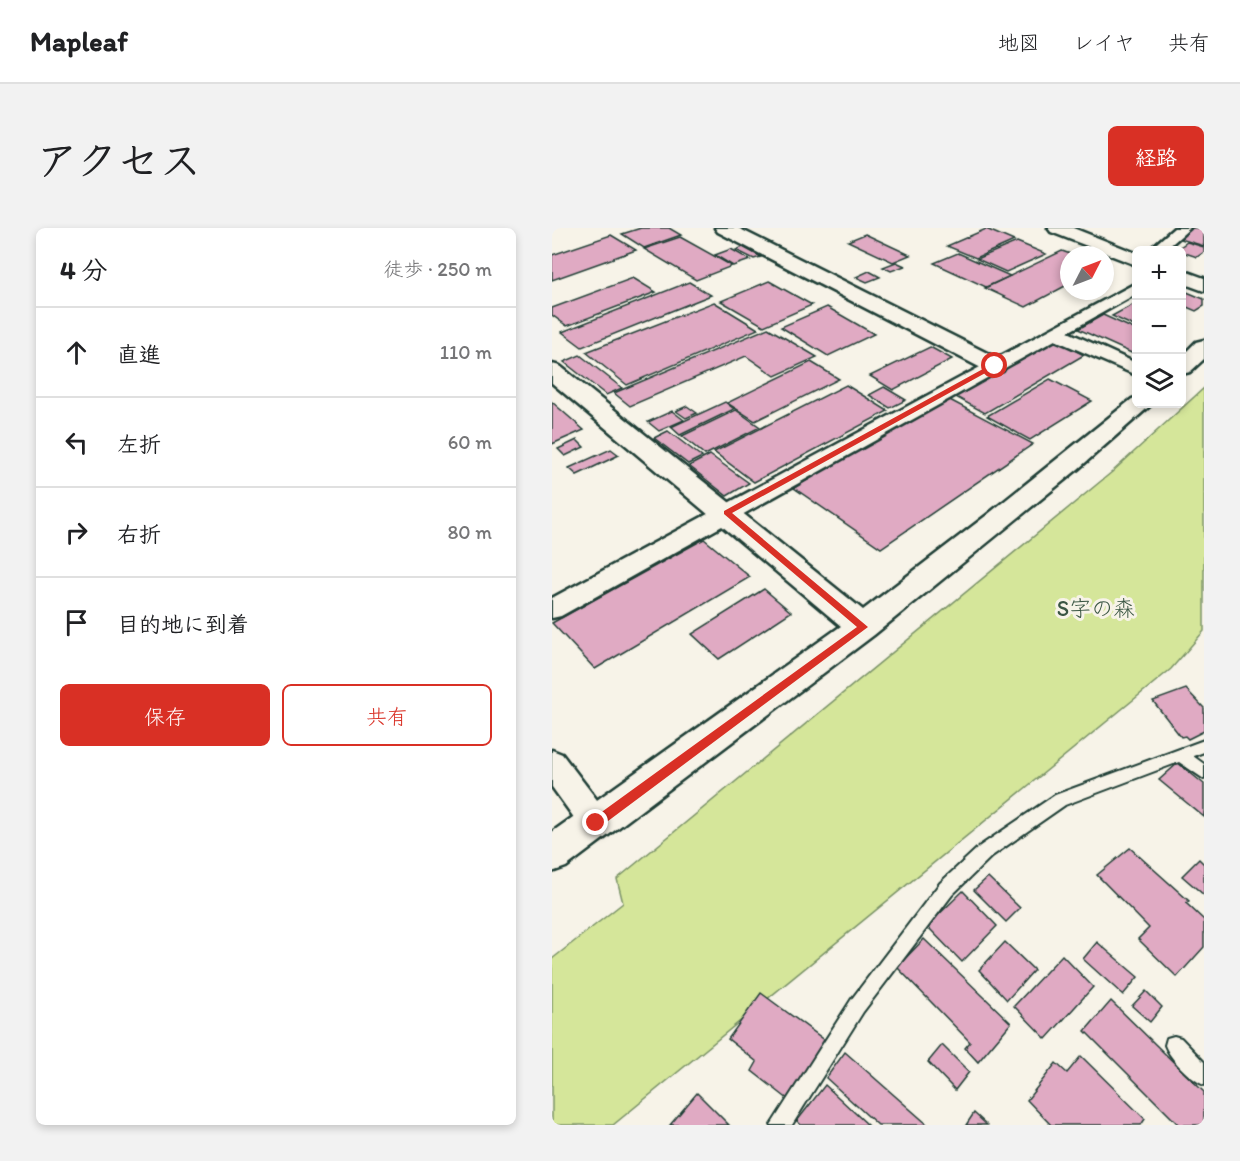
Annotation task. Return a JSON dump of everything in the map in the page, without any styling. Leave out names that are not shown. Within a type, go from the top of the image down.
[{"type":"street","points":[[724,228],[995,366]]},
{"type":"street","points":[[1057,228],[1132,257]]},
{"type":"street","points":[[1161,246],[1183,228]]},
{"type":"street","points":[[1186,278],[1204,285]]},
{"type":"street","points":[[552,609],[1132,291]]},
{"type":"street","points":[[1055,333],[1132,368]]},
{"type":"street","points":[[1186,363],[1204,347]]},
{"type":"street","points":[[552,371],[863,627]]},
{"type":"street","points":[[552,855],[863,627],[1049,481],[1135,408]]},
{"type":"street","points":[[552,763],[596,823]]},
{"type":"lane","points":[[781,1125],[857,1006],[946,889],[986,850],[1060,800],[1204,746]]},
{"type":"lane","points":[[1181,755],[1204,774]]},
{"type":"lane","points":[[1174,1045],[1204,1075]]},
{"type":"green space","name":"S字の森","points":[[1204,388],[1204,631],[1171,669],[613,1125],[552,1125],[552,959],[623,903],[617,879],[1112,472],[1182,408],[1186,408],[1186,404]]},
{"type":"building","points":[[641,228],[669,228],[681,235],[644,248],[622,234]]},
{"type":"building","points":[[1188,228],[1204,228],[1204,246],[1177,238]]},
{"type":"building","points":[[986,229],[1014,241],[976,258],[947,246]]},
{"type":"building","points":[[865,234],[910,255],[893,262],[848,241]]},
{"type":"building","points":[[611,235],[636,250],[552,280],[552,255]]},
{"type":"building","points":[[680,237],[732,266],[696,280],[644,249]]},
{"type":"building","points":[[1017,242],[1046,254],[1006,272],[977,259]]},
{"type":"building","points":[[1187,242],[1204,247],[1204,252],[1197,257],[1186,253],[1186,246],[1182,246]]},
{"type":"building","points":[[743,247],[761,257],[754,259],[736,250]]},
{"type":"building","points":[[731,249],[750,260],[733,266],[715,255]]},
{"type":"building","points":[[1060,252],[1060,289],[1026,307],[985,288]]},
{"type":"building","points":[[958,253],[1010,276],[986,287],[934,263]]},
{"type":"building","points":[[896,262],[905,266],[891,271],[883,267]]},
{"type":"building","points":[[869,271],[880,277],[867,282],[856,277]]},
{"type":"building","points":[[633,278],[656,292],[567,326],[552,315],[552,308]]},
{"type":"building","points":[[769,281],[812,305],[764,326],[721,301]]},
{"type":"building","points":[[689,282],[711,295],[582,347],[562,332]]},
{"type":"building","points":[[1186,292],[1204,299],[1204,306],[1196,311],[1186,307]]},
{"type":"building","points":[[714,302],[758,329],[627,385],[586,352]]},
{"type":"building","points":[[1132,305],[1132,325],[1112,316]]},
{"type":"building","points":[[827,307],[874,334],[828,356],[781,327]]},
{"type":"building","points":[[1103,315],[1132,328],[1132,353],[1078,329]]},
{"type":"building","points":[[768,328],[817,357],[775,376],[746,356],[630,406],[614,393]]},
{"type":"building","points":[[1055,340],[1084,355],[985,413],[954,396]]},
{"type":"building","points":[[930,347],[952,359],[893,390],[870,376]]},
{"type":"building","points":[[580,355],[622,388],[606,395],[564,362]]},
{"type":"building","points":[[811,362],[839,379],[755,421],[727,403]]},
{"type":"building","points":[[1050,379],[1092,401],[1030,440],[987,416]]},
{"type":"building","points":[[846,385],[888,411],[754,482],[714,452]]},
{"type":"building","points":[[884,387],[906,400],[890,408],[869,395]]},
{"type":"building","points":[[946,398],[1033,444],[881,548],[794,488]]},
{"type":"building","points":[[552,402],[584,430],[552,444]]},
{"type":"building","points":[[725,402],[734,409],[680,435],[671,427]]},
{"type":"building","points":[[687,406],[697,413],[686,418],[676,411]]},
{"type":"building","points":[[736,410],[760,427],[705,455],[682,436]]},
{"type":"building","points":[[672,411],[684,420],[659,431],[648,422]]},
{"type":"building","points":[[668,431],[702,457],[688,464],[654,438]]},
{"type":"building","points":[[577,440],[584,447],[565,456],[558,449]]},
{"type":"building","points":[[611,449],[619,455],[577,475],[569,468]]},
{"type":"building","points":[[710,455],[749,483],[727,496],[689,466]]},
{"type":"building","points":[[704,539],[750,577],[595,669],[552,623]]},
{"type":"building","points":[[764,589],[791,612],[719,659],[692,634]]},
{"type":"building","points":[[1186,689],[1204,708],[1204,731],[1188,739],[1185,736],[1181,737],[1153,701]]},
{"type":"building","points":[[1178,763],[1204,784],[1204,817],[1159,780]]},
{"type":"building","points":[[1130,848],[1189,901],[1186,903],[1204,920],[1204,947],[1177,977],[1138,939],[1149,928],[1097,875]]},
{"type":"building","points":[[1199,859],[1204,864],[1204,895],[1182,876]]},
{"type":"building","points":[[988,877],[1020,908],[1006,922],[974,890]]},
{"type":"building","points":[[963,891],[997,926],[962,962],[927,926]]},
{"type":"building","points":[[924,939],[1011,1023],[978,1062],[965,1048],[970,1042],[897,967]]},
{"type":"building","points":[[1005,942],[1034,970],[1007,1000],[979,970]]},
{"type":"building","points":[[1097,942],[1138,977],[1123,995],[1083,959]]},
{"type":"building","points":[[1062,955],[1093,987],[1046,1039],[1014,1006]]},
{"type":"building","points":[[1146,991],[1162,1007],[1150,1022],[1132,1006]]},
{"type":"building","points":[[761,993],[826,1041],[789,1100],[752,1071],[757,1062],[728,1039]]},
{"type":"building","points":[[1111,1001],[1204,1092],[1204,1125],[1179,1125],[1085,1031]]},
{"type":"building","points":[[942,1045],[969,1072],[955,1090],[928,1062]]},
{"type":"building","points":[[845,1052],[928,1125],[878,1125],[826,1078]]},
{"type":"building","points":[[1081,1056],[1145,1119],[1141,1125],[1051,1125],[1027,1100],[1056,1063],[1067,1073]]},
{"type":"building","points":[[825,1085],[868,1125],[801,1125],[797,1121]]},
{"type":"building","points":[[697,1093],[729,1125],[670,1125]]},
{"type":"building","points":[[974,1113],[987,1125],[966,1125]]},
{"type":"route","points":[[596,823],[863,627],[727,513],[995,366]]}]
